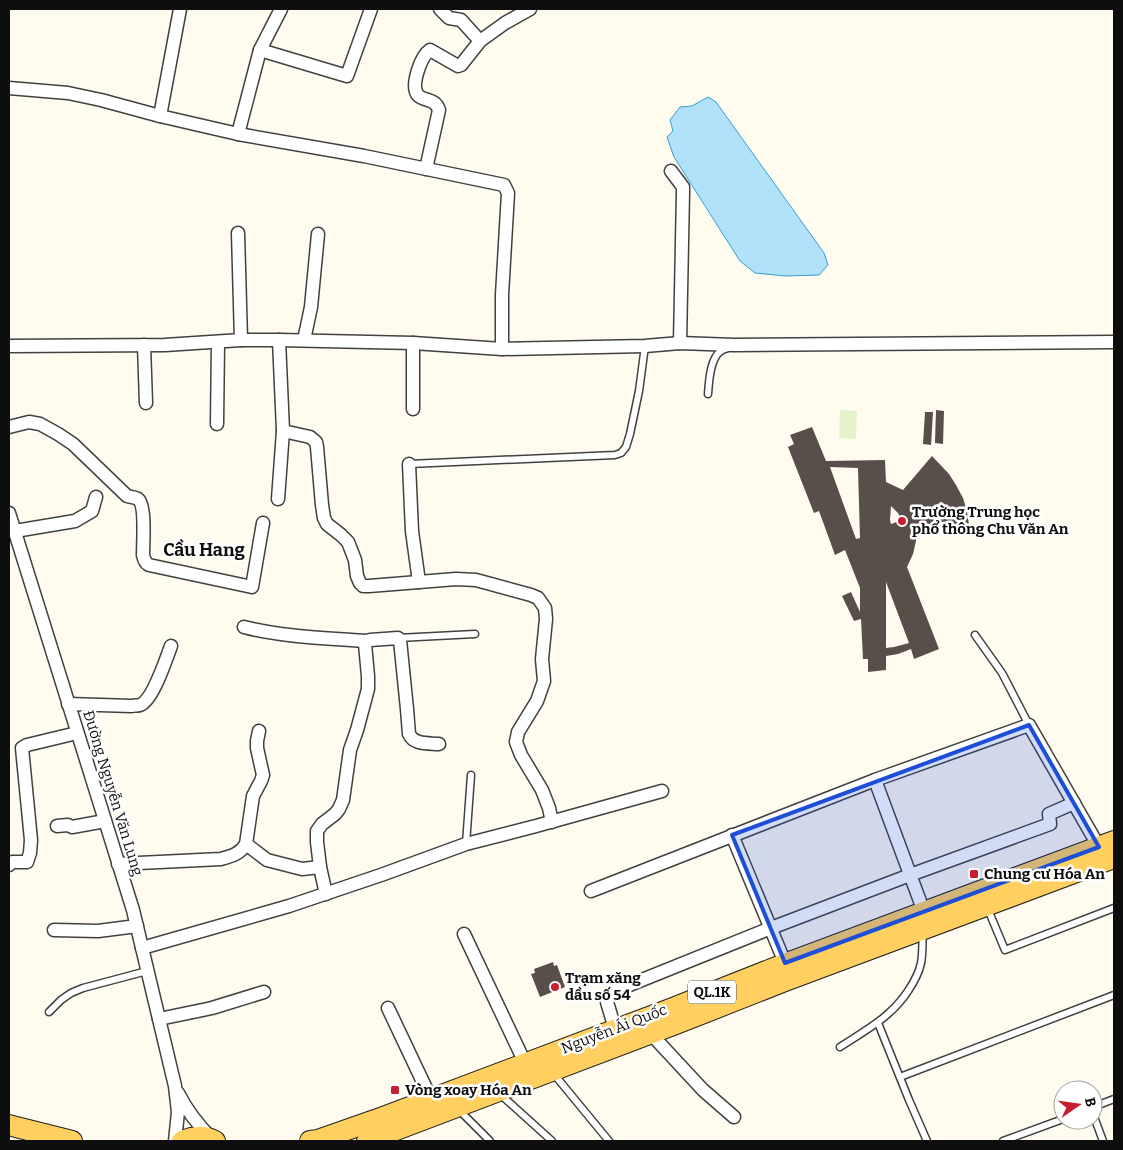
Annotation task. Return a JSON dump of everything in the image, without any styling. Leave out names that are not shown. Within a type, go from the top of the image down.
[{"type":"main road","name":"Nguyễn Ái Quốc","points":[[367,1141],[552,1072],[615,1029],[785,963],[923,921],[987,906],[1109,849]]},
{"type":"main road","name":"Nguyễn Ái Quốc","points":[[310,1141],[318,1140],[375,1120],[525,1064],[651,1034],[785,981],[923,921],[1109,849]]},
{"type":"main road","points":[[9,1124],[72,1141]]},
{"type":"main road","points":[[182,1141],[193,1137],[204,1137],[215,1141]]},
{"type":"street","points":[[160,116],[180,9]]},
{"type":"street","points":[[238,134],[260,50],[280,9]]},
{"type":"street","points":[[260,50],[346,76],[371,9]]},
{"type":"street","points":[[440,9],[449,18],[461,20],[480,41]]},
{"type":"street","points":[[426,169],[439,110],[438,105],[419,96],[416,92],[415,84],[419,67],[426,53],[430,50],[458,66],[461,65],[480,41],[505,23],[530,9]]},
{"type":"street","points":[[9,88],[68,93],[238,134],[364,156],[504,185],[507,189],[507,212],[502,295],[502,350]]},
{"type":"street","points":[[671,171],[683,187],[680,343]]},
{"type":"street","points":[[238,233],[242,340]]},
{"type":"street","points":[[304,340],[311,306],[318,234]]},
{"type":"street","points":[[9,346],[144,345],[242,340],[304,340],[413,343],[502,350],[645,346],[680,343],[734,346],[1114,342]]},
{"type":"street","points":[[278,500],[283,431],[279,340]]},
{"type":"street","points":[[217,424],[218,342]]},
{"type":"street","points":[[413,343],[413,409]]},
{"type":"street","points":[[144,345],[146,403]]},
{"type":"street","points":[[9,428],[29,422],[40,424],[72,444],[127,496],[139,499],[143,509],[143,555],[144,560],[150,565],[252,587],[263,523]]},
{"type":"street","points":[[283,431],[310,437],[316,442],[324,518],[348,542],[361,585],[369,586],[456,579],[476,580],[531,595],[542,601],[546,619],[542,659],[544,681],[537,701],[518,732],[516,742],[521,756],[542,790],[552,822]]},
{"type":"street","points":[[409,464],[412,531],[419,582]]},
{"type":"street","points":[[14,531],[75,521],[92,511],[96,497]]},
{"type":"street","name":"Đường Nguyễn Văn Lung","points":[[9,513],[133,910],[175,1086],[178,1112],[175,1141]]},
{"type":"street","points":[[244,627],[312,637],[367,641],[398,638],[400,640],[404,676],[408,734],[415,742],[439,744]]},
{"type":"street","points":[[326,894],[320,867],[317,842],[318,832],[322,824],[339,809],[343,800],[350,750],[368,689],[365,644],[367,641]]},
{"type":"street","points":[[68,704],[140,705],[148,699],[157,682],[171,646]]},
{"type":"street","points":[[591,891],[875,780],[1029,725],[1074,803],[1109,849]]},
{"type":"street","points":[[118,864],[221,859],[236,854],[243,849],[246,844],[253,796],[262,775],[257,748],[259,731]]},
{"type":"street","points":[[9,865],[12,862],[27,862],[30,853],[31,840],[22,748],[27,745],[77,733]]},
{"type":"street","points":[[875,780],[910,875],[923,921]]},
{"type":"street","points":[[142,948],[289,906],[466,844],[662,791]]},
{"type":"street","points":[[615,1029],[607,1002],[613,992],[771,928],[1050,824],[1049,814],[1074,803]]},
{"type":"street","points":[[57,826],[72,827],[105,821]]},
{"type":"street","points":[[732,835],[785,963]]},
{"type":"street","points":[[246,844],[267,860],[302,869],[320,867]]},
{"type":"street","points":[[54,930],[98,932],[137,926]]},
{"type":"street","points":[[464,934],[525,1064]]},
{"type":"street","points":[[159,1019],[212,1008],[264,992]]},
{"type":"street","points":[[388,1008],[430,1100]]},
{"type":"street","points":[[651,1034],[703,1090],[734,1117]]},
{"type":"street","name":"Đường Nguyễn Văn Lung","points":[[175,1086],[187,1110],[215,1141]]},
{"type":"lane","points":[[409,464],[615,456],[626,447],[630,434],[639,391],[645,346]]},
{"type":"lane","points":[[708,394],[710,376],[716,356],[720,351],[734,346]]},
{"type":"lane","points":[[398,638],[475,634]]},
{"type":"lane","points":[[975,635],[1002,673],[1029,725]]},
{"type":"lane","points":[[466,844],[471,774]]},
{"type":"lane","points":[[987,906],[1005,950],[1114,908]]},
{"type":"lane","points":[[840,1047],[878,1023],[892,1011],[917,977],[921,962],[923,921]]},
{"type":"lane","points":[[50,1012],[61,1000],[77,990],[147,971]]},
{"type":"lane","points":[[900,1076],[1114,995]]},
{"type":"lane","points":[[878,1023],[927,1141]]},
{"type":"lane","points":[[552,1072],[609,1141]]},
{"type":"lane","points":[[498,1092],[552,1141]]},
{"type":"lane","points":[[456,1108],[490,1141]]},
{"type":"lane","points":[[1003,1141],[1053,1122]]},
{"type":"highlighted area","points":[[1029,725],[1099,847],[785,963],[732,835]]},
{"type":"green space","points":[[840,410],[857,411],[856,439],[839,438]]},
{"type":"water","points":[[708,97],[716,102],[824,253],[828,265],[819,275],[785,276],[755,273],[740,261],[674,157],[667,137],[673,131],[670,120],[680,107],[692,106]]},
{"type":"building","points":[[936,410],[944,411],[943,444],[935,443]]},
{"type":"building","points":[[925,412],[933,412],[931,445],[923,444]]},
{"type":"building","points":[[812,427],[826,461],[885,460],[886,482],[903,490],[932,456],[949,474],[963,498],[969,525],[916,532],[913,554],[907,567],[939,649],[914,659],[911,649],[886,656],[886,670],[868,672],[868,659],[863,659],[861,619],[854,621],[842,596],[851,592],[860,612],[860,588],[845,550],[835,555],[819,511],[814,513],[788,447],[794,444],[790,435]],"holes":[[[830,467],[858,468],[860,538],[856,539]],[[891,506],[902,520],[891,524]],[[886,582],[909,643],[886,648]]]},
{"type":"building","points":[[553,962],[554,966],[557,965],[565,987],[540,997],[531,974],[535,973],[534,969]]},
{"type":"place","name":"Trường Trung học phổ thông Chu Văn An","points":[[902,521]]},
{"type":"place","name":"Chung cư Hóa An","points":[[974,874]]},
{"type":"place","name":"Trạm xăng dầu số 54","points":[[555,987]]},
{"type":"place","name":"Vòng xoay Hóa An","points":[[395,1090]]},
{"type":"district","name":"Cầu Hang","points":[[204,550]]}]
